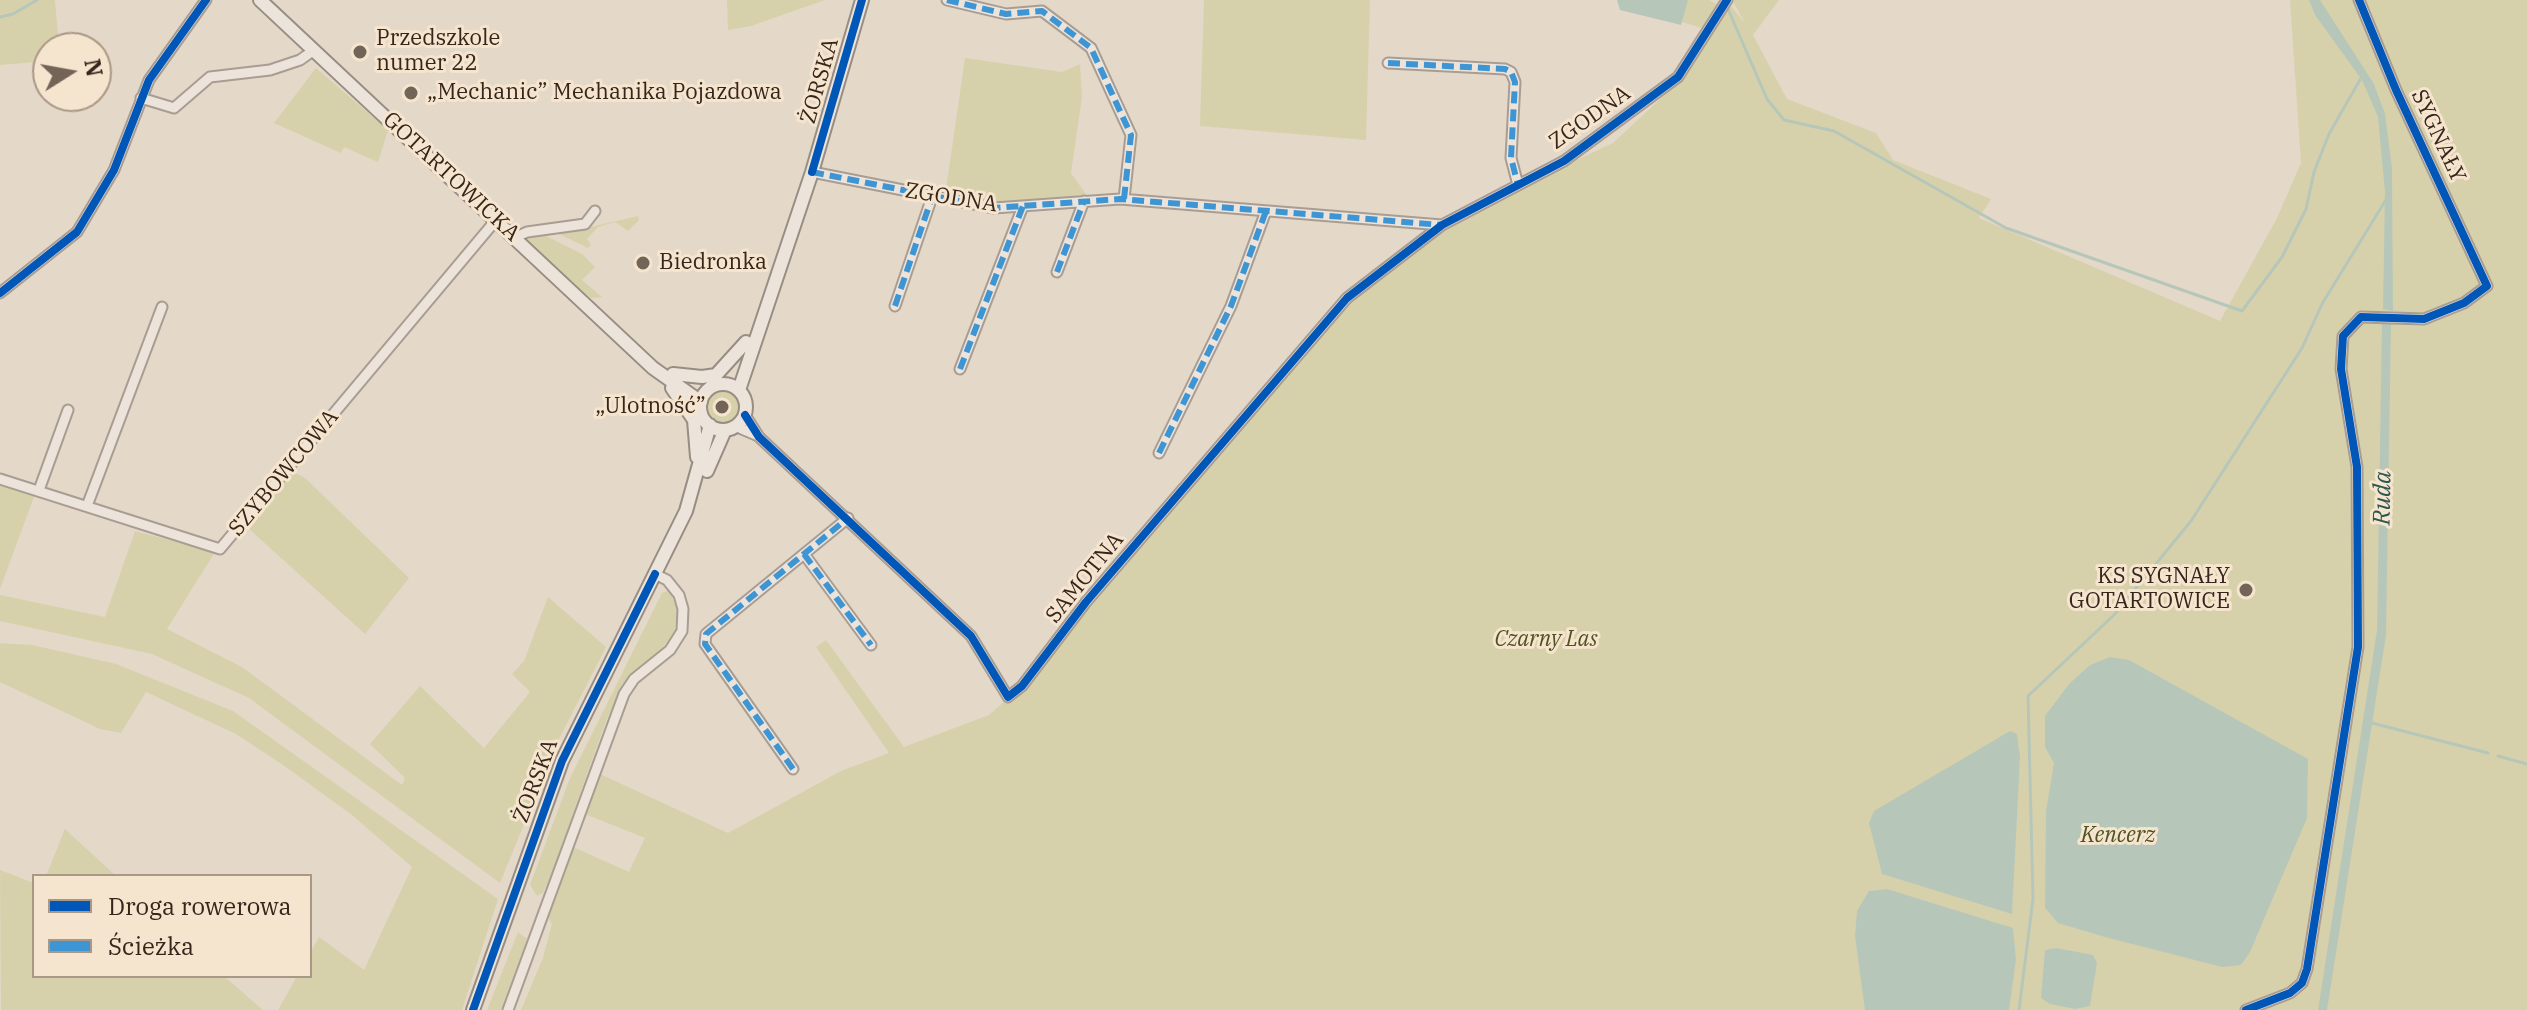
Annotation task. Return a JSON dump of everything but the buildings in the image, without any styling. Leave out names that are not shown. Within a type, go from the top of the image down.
[{"type":"main road","name":"GOTARTOWICKA","points":[[260,0],[641,355],[701,402]]},
{"type":"main road","name":"ŻORSKA","points":[[739,390],[812,172],[862,0]]},
{"type":"main road","name":"ŻORSKA","points":[[725,384],[763,312]]},
{"type":"main road","points":[[668,375],[716,375],[746,342]]},
{"type":"main road","name":"GOTARTOWICKA","points":[[668,375],[708,390]]},
{"type":"main road","points":[[668,375],[694,420],[698,443],[696,481]]},
{"type":"main road","points":[[725,384],[739,390],[745,400],[745,415],[730,428],[710,425],[702,415],[701,402],[708,390],[725,384]]},
{"type":"main road","name":"ŻORSKA","points":[[677,529],[696,481],[710,425]]},
{"type":"main road","name":"ŻORSKA","points":[[473,1010],[573,735],[730,428]]},
{"type":"street","points":[[0,293],[77,232],[114,170],[149,80],[206,0]]},
{"type":"street","points":[[947,0],[1006,14],[1042,11],[1091,48],[1131,135],[1124,199]]},
{"type":"street","name":"SYGNAŁY","points":[[2246,1010],[2290,993],[2302,983],[2307,969],[2358,647],[2357,467],[2340,356],[2348,329],[2364,316],[2424,319],[2464,303],[2487,286],[2396,90],[2359,0]]},
{"type":"street","name":"ZGODNA","points":[[812,172],[994,208],[1124,199],[1442,225],[1564,161],[1678,77],[1727,1]]},
{"type":"street","points":[[141,98],[174,108],[210,77],[270,70],[300,60],[314,50]]},
{"type":"street","points":[[1388,63],[1505,69],[1511,72],[1515,82],[1511,158],[1518,185]]},
{"type":"street","points":[[895,306],[932,197]]},
{"type":"street","points":[[1057,272],[1084,201]]},
{"type":"street","points":[[960,369],[1023,206]]},
{"type":"street","points":[[516,237],[527,232],[585,224],[595,211]]},
{"type":"street","points":[[1159,453],[1231,306],[1266,211]]},
{"type":"street","name":"SZYBOWCOWA","points":[[0,479],[220,549],[496,220]]},
{"type":"street","name":"SAMOTNA","points":[[745,415],[759,437],[971,636],[1008,697],[1022,686],[1086,602],[1347,298],[1442,225]]},
{"type":"street","points":[[87,506],[162,307]]},
{"type":"street","points":[[39,490],[68,410]]},
{"type":"street","name":"SAMOTNA","points":[[730,428],[759,437]]},
{"type":"street","points":[[793,769],[705,644],[706,634],[848,518]]},
{"type":"street","points":[[804,554],[871,645]]},
{"type":"street","points":[[508,1010],[624,694],[634,679],[670,650],[682,631],[683,609],[679,595],[667,580],[655,574]]},
{"type":"green space","points":[[0,0],[55,0],[58,32],[32,32],[32,62],[0,65]]},
{"type":"green space","points":[[727,0],[825,0],[751,26],[728,30]]},
{"type":"green space","points":[[1204,0],[1370,0],[1366,140],[1200,126]]},
{"type":"green space","points":[[1685,0],[1709,0],[1719,5],[1705,29],[1679,21]]},
{"type":"green space","name":"Czarny Las","points":[[1732,0],[1779,0],[1753,35],[1787,99],[1876,133],[1893,160],[1991,199],[1979,218],[2220,321],[2277,218],[2301,163],[2290,0],[2527,0],[2527,1010],[521,1010],[543,958],[552,924],[547,916],[573,847],[629,872],[645,838],[585,814],[600,774],[728,833],[841,771],[889,753],[816,647],[826,640],[904,747],[989,715],[1022,686],[1086,602],[1354,295],[1449,227],[1519,187],[1613,143],[1684,77],[1730,5],[1745,23]]},
{"type":"green space","points":[[965,58],[1062,72],[1080,64],[1082,97],[1071,173],[1088,197],[1005,202],[945,196]]},
{"type":"green space","points":[[316,68],[388,130],[378,162],[344,147],[341,153],[274,123]]},
{"type":"green space","points":[[638,216],[639,220],[628,231],[615,222],[598,227],[587,239],[591,245],[588,248],[553,231],[569,232]]},
{"type":"green space","points":[[540,233],[582,254],[595,267],[582,280],[602,297],[591,298],[570,284],[526,240],[526,236]]},
{"type":"green space","points":[[723,391],[734,396],[739,407],[734,418],[723,423],[712,418],[707,407],[712,396]]},
{"type":"green space","points":[[292,471],[305,478],[409,578],[365,634],[248,528]]},
{"type":"green space","points":[[0,484],[35,494],[0,589]]},
{"type":"green space","points":[[135,531],[215,552],[167,629],[242,667],[402,785],[405,778],[370,744],[420,686],[484,748],[530,692],[512,674],[524,661],[548,597],[606,647],[558,741],[500,883],[249,698],[152,654],[0,621],[0,595],[105,617]]},
{"type":"green space","points":[[669,590],[677,609],[675,633],[658,653],[627,678],[606,721],[553,870],[543,893],[537,896],[530,885],[570,778],[662,593]]},
{"type":"green space","points":[[0,643],[32,645],[116,664],[233,711],[498,899],[462,1010],[278,1010],[296,978],[312,978],[312,949],[319,937],[364,970],[412,867],[352,815],[236,734],[146,692],[121,733],[100,729],[0,682]]},
{"type":"green space","points":[[65,829],[114,874],[47,874]]},
{"type":"green space","points":[[0,870],[32,882],[32,978],[226,978],[263,1010],[1,1010]]},
{"type":"green space","points":[[518,932],[527,939],[501,1010],[487,1010]]},
{"type":"water","points":[[1617,0],[1688,0],[1681,25],[1620,10]]},
{"type":"water","points":[[2309,0],[2320,0],[2374,84],[2385,114],[2392,168],[2393,311],[2383,309],[2385,192],[2378,117],[2362,80],[2315,15]]},
{"type":"water","name":"Ruda","points":[[2382,324],[2391,324],[2386,635],[2327,1010],[2318,1010],[2377,630]]},
{"type":"water","points":[[2110,657],[2129,660],[2308,759],[2307,818],[2250,952],[2241,965],[2222,967],[2105,937],[2058,923],[2045,908],[2046,811],[2054,763],[2045,747],[2045,716],[2069,684],[2090,665]]},
{"type":"water","points":[[2010,731],[2017,734],[2020,757],[2012,914],[1882,874],[1869,823],[1874,811]]},
{"type":"water","points":[[1887,889],[2013,928],[2016,960],[2009,1010],[1865,1010],[1855,936],[1857,911],[1869,891]]},
{"type":"water","points":[[2056,948],[2093,955],[2097,963],[2090,1006],[2075,1009],[2050,1004],[2041,998],[2045,950]]},
{"type":"waterway","points":[[0,17],[13,14],[37,0]]},
{"type":"waterway","points":[[1728,9],[1767,99],[1784,120],[1834,131],[2006,228],[2242,311],[2282,257],[2306,209],[2314,172],[2329,134],[2361,78]]},
{"type":"waterway","points":[[2019,1010],[2033,899],[2028,696],[2114,615],[2191,521],[2302,348],[2322,304],[2387,198]]},
{"type":"waterway","points":[[2372,723],[2488,753]]},
{"type":"waterway","points":[[2498,756],[2527,764]]},
{"type":"marked path","points":[[947,0],[1006,14],[1042,11],[1091,48],[1131,135],[1124,199]]},
{"type":"marked path","points":[[1388,63],[1505,69],[1511,72],[1515,82],[1511,158],[1518,185]]},
{"type":"marked path","points":[[812,172],[994,208],[1120,199],[1442,225]]},
{"type":"marked path","points":[[895,306],[932,197]]},
{"type":"marked path","points":[[1057,272],[1084,201]]},
{"type":"marked path","points":[[960,369],[1023,206]]},
{"type":"marked path","points":[[1159,453],[1231,306],[1266,211]]},
{"type":"marked path","points":[[793,769],[705,644],[706,634],[848,518]]},
{"type":"marked path","points":[[804,554],[871,645]]},
{"type":"cycle path","points":[[0,293],[77,232],[114,170],[149,80],[206,0]]},
{"type":"cycle path","points":[[812,172],[862,0]]},
{"type":"cycle path","points":[[745,415],[759,437],[971,636],[1008,697],[1022,686],[1086,602],[1347,298],[1442,225],[1564,161],[1678,77],[1727,0]]},
{"type":"cycle path","points":[[2246,1010],[2290,993],[2302,983],[2307,969],[2358,647],[2357,467],[2341,369],[2343,336],[2361,317],[2424,319],[2464,303],[2487,286],[2396,90],[2359,0]]},
{"type":"cycle path","points":[[473,1010],[562,761],[655,574]]},
{"type":"place","name":"Przedszkole numer 22","points":[[360,52]]},
{"type":"place","name":"„Mechanic” Mechanika Pojazdowa","points":[[411,93]]},
{"type":"place","name":"Biedronka","points":[[643,263]]},
{"type":"place","name":"„Ulotność”","points":[[722,407]]},
{"type":"place","name":"KS SYGNAŁY GOTARTOWICE","points":[[2246,590]]},
{"type":"park label","name":"Kencerz","points":[[2118,836]]}]
